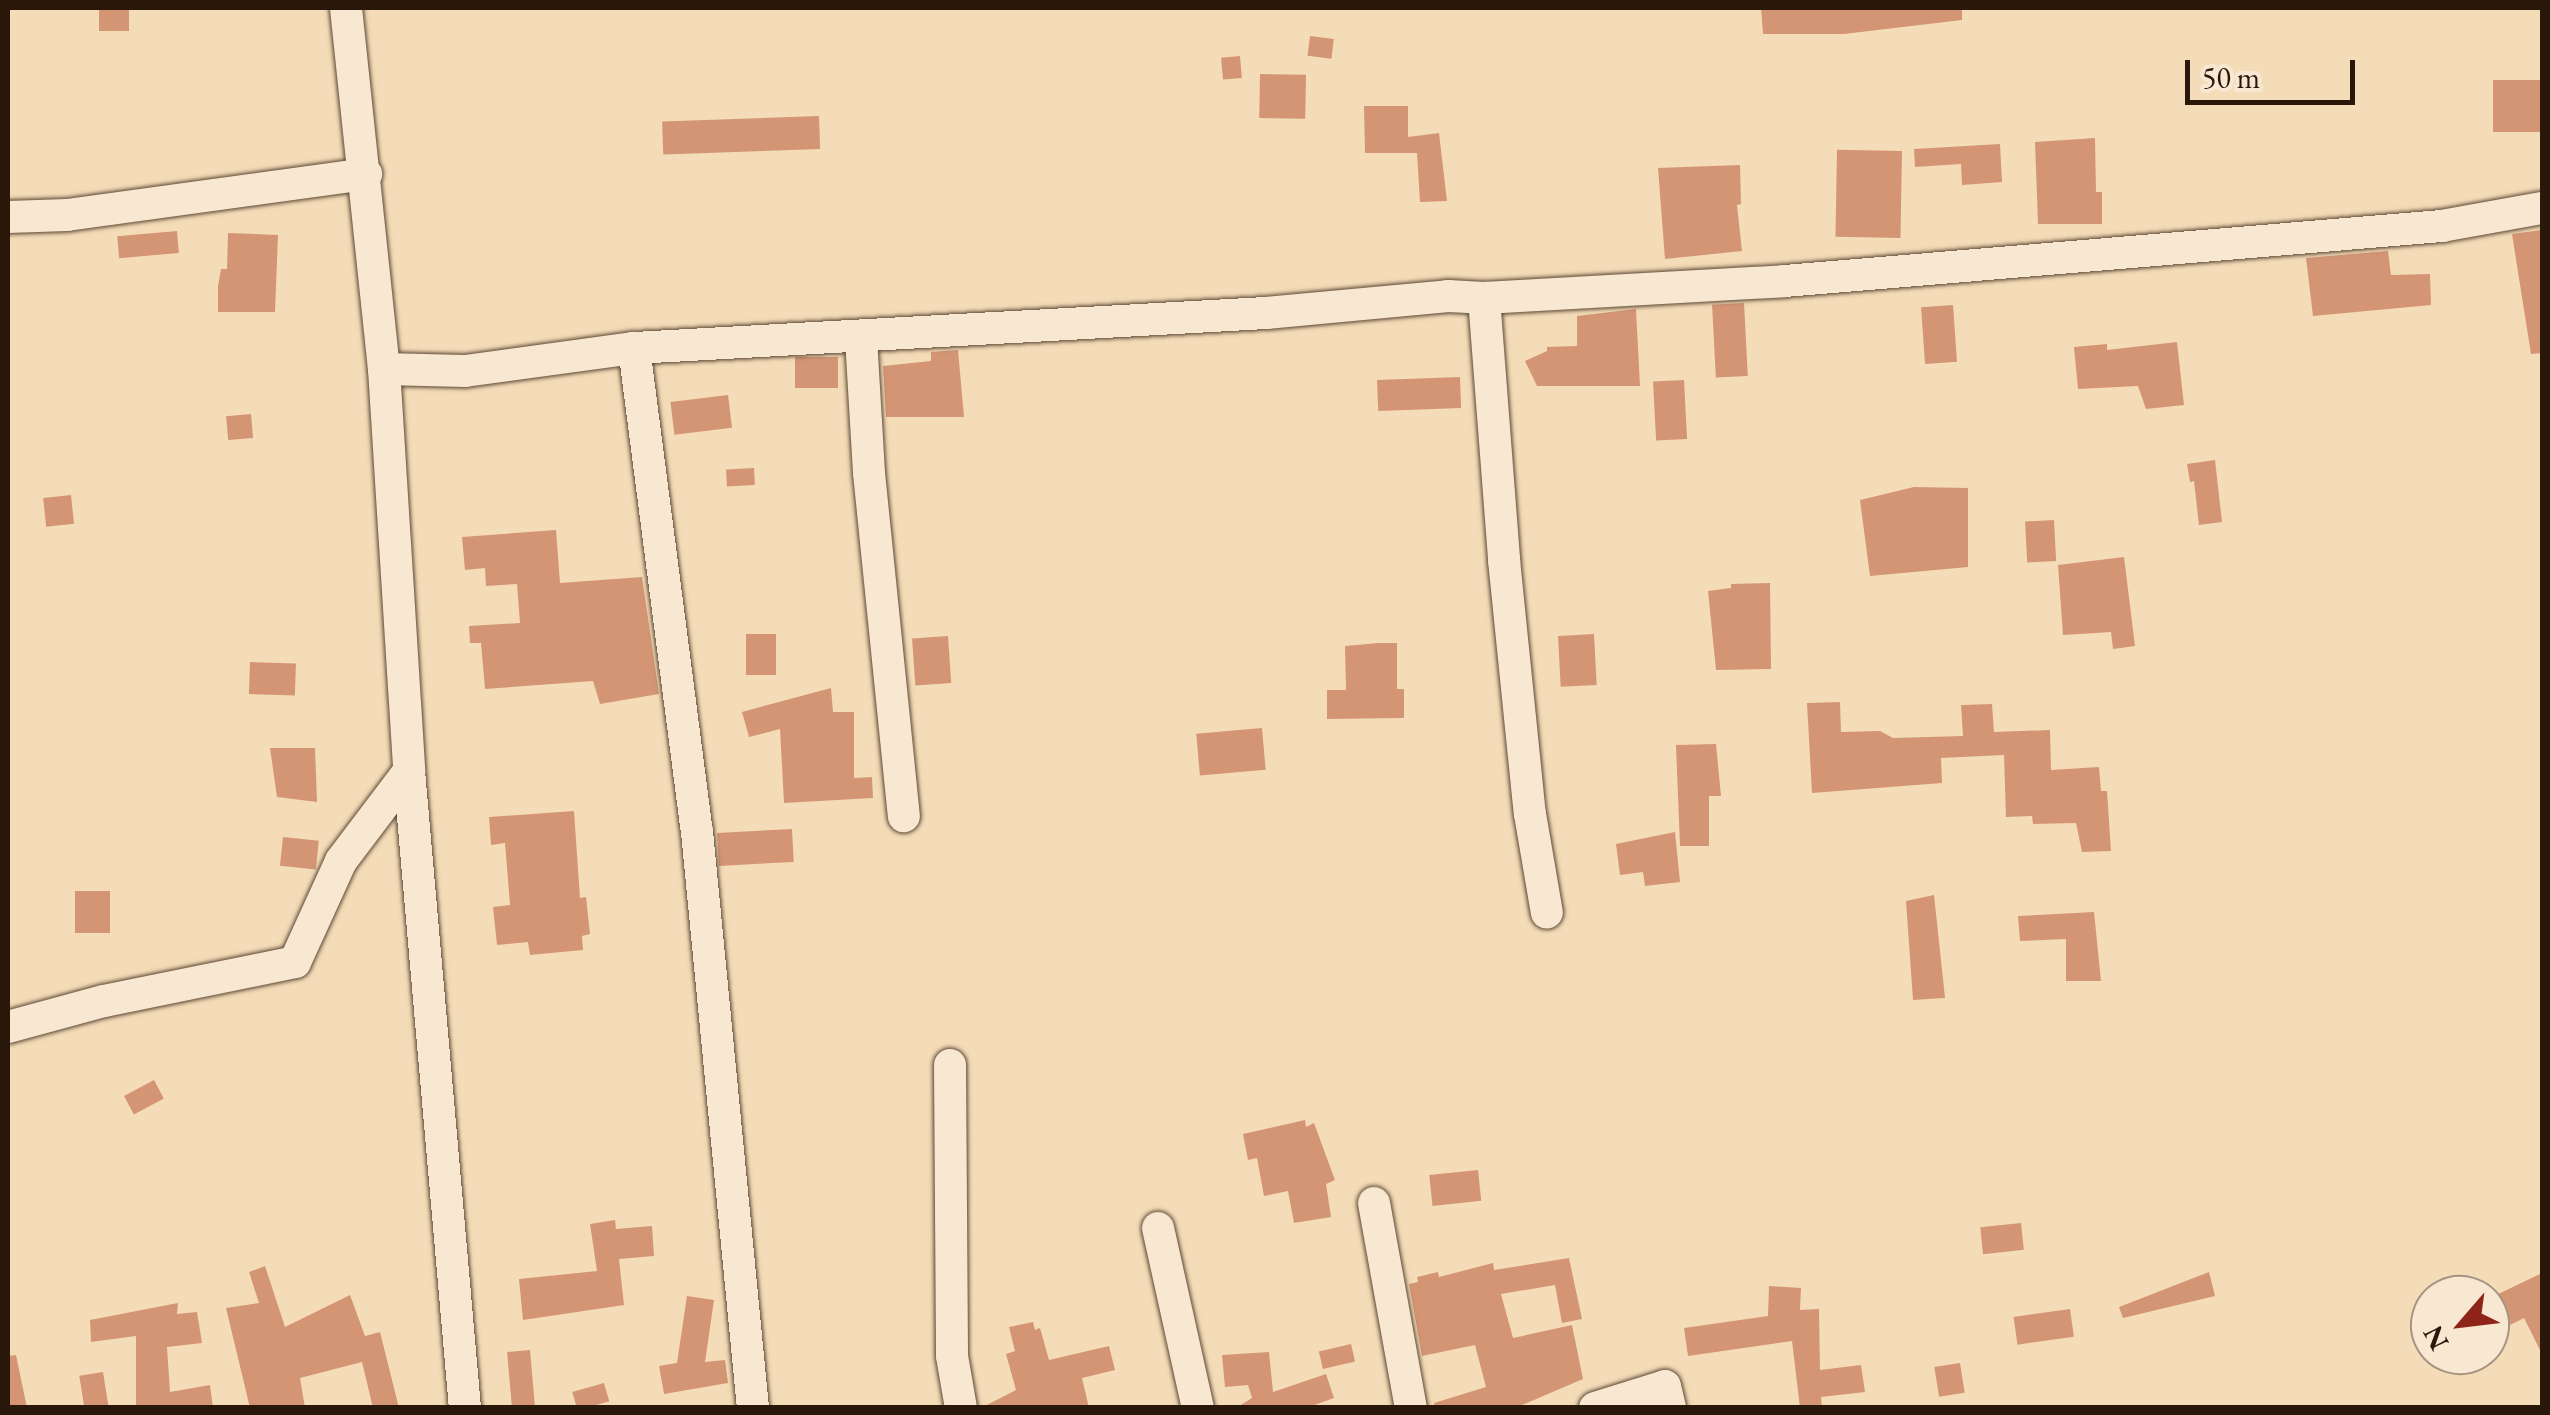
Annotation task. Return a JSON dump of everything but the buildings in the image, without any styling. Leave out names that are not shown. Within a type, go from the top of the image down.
[{"type":"street","points":[[346,8],[384,369],[409,770],[465,1408]]},
{"type":"street","points":[[8,217],[67,215],[366,174]]},
{"type":"street","points":[[384,369],[465,371],[634,348],[1266,313],[1448,296],[1484,298],[1784,281],[2423,228],[2542,208]]},
{"type":"street","points":[[1484,298],[1504,560],[1530,814],[1547,913]]},
{"type":"street","points":[[861,338],[869,474],[904,816]]},
{"type":"street","points":[[634,348],[696,832],[753,1408]]},
{"type":"street","points":[[8,1027],[104,1001],[295,962],[341,862],[409,770]]},
{"type":"street","points":[[950,1065],[952,1356],[961,1408]]},
{"type":"street","points":[[1374,1203],[1411,1408]]},
{"type":"street","points":[[1158,1228],[1198,1408]]},
{"type":"street","points":[[1595,1408],[1666,1386],[1670,1408]]}]
